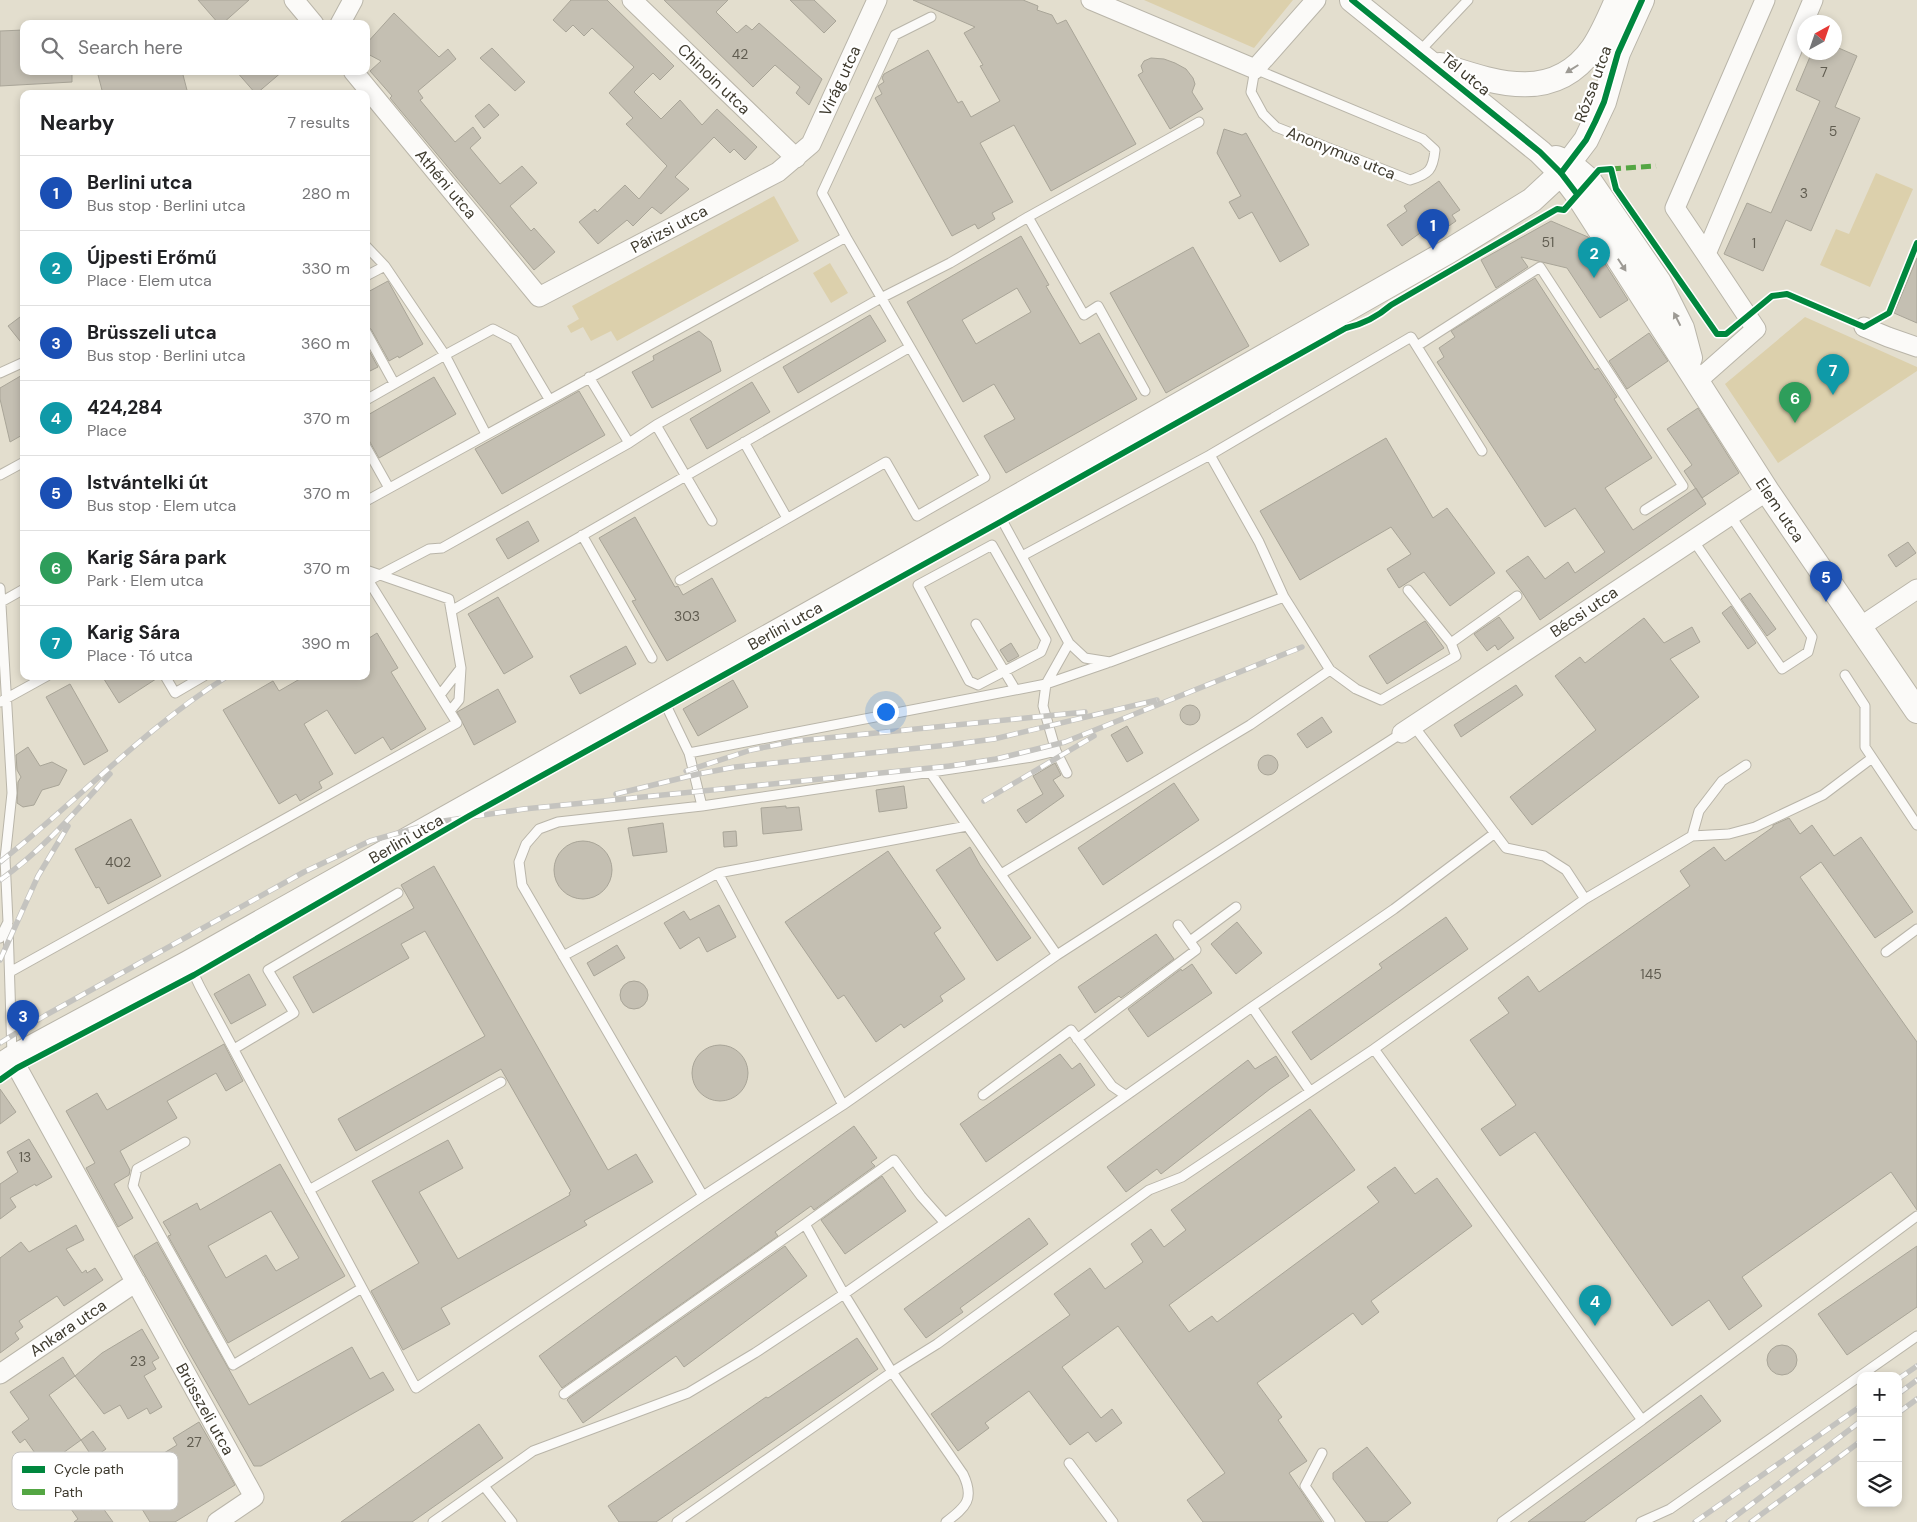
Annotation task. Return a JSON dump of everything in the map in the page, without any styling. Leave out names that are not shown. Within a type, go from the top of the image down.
[{"type":"street","points":[[294,0],[311,20]]},
{"type":"street","points":[[342,20],[352,0]]},
{"type":"street","name":"Chinoin utca","points":[[632,0],[796,158]]},
{"type":"street","name":"Virág utca","points":[[796,158],[811,144],[877,0]]},
{"type":"street","name":"Anonymus utca","points":[[1091,0],[1255,69]]},
{"type":"street","points":[[1255,69],[1316,0]]},
{"type":"street","name":"Tél utca","points":[[1352,0],[1540,152],[1565,168]]},
{"type":"street","points":[[1423,57],[1505,84],[1530,84],[1551,80],[1579,64],[1592,50],[1617,0]]},
{"type":"street","name":"Rózsa utca","points":[[1618,53],[1622,0]]},
{"type":"street","name":"Rózsa utca","points":[[1565,168],[1586,140],[1595,122],[1604,102],[1618,53],[1642,0]]},
{"type":"street","points":[[1696,382],[1756,329],[1675,208],[1765,0]]},
{"type":"street","points":[[1706,254],[1813,0]]},
{"type":"street","name":"Athéni utca","points":[[356,75],[369,90]]},
{"type":"street","name":"Athéni utca","points":[[370,92],[539,296]]},
{"type":"street","name":"Párizsi utca","points":[[539,296],[778,172],[796,158]]},
{"type":"street","name":"Elem utca","points":[[1565,168],[1577,194],[1696,382],[1767,491],[1917,711]]},
{"type":"street","name":"Berlini utca","points":[[6,1062],[996,509],[1448,252],[1532,200],[1565,168]]},
{"type":"street","points":[[1864,327],[1888,338],[1917,346]]},
{"type":"street","name":"Bécsi utca","points":[[1407,729],[1767,491]]},
{"type":"street","points":[[1860,627],[1917,589]]},
{"type":"street","name":"Brüsszeli utca","points":[[6,1062],[136,1282],[254,1497],[217,1522]]},
{"type":"street","name":"Ankara utca","points":[[0,1374],[136,1282]]},
{"type":"lane","points":[[1423,57],[1468,0]]},
{"type":"lane","points":[[680,580],[886,462],[917,516],[984,477],[822,193],[894,35],[932,17]]},
{"type":"lane","name":"Anonymus utca","points":[[1255,69],[1423,139],[1435,150],[1434,164],[1424,175],[1410,180],[1276,127],[1263,114],[1251,92],[1255,69]]},
{"type":"lane","points":[[370,580],[429,548],[442,548],[881,298],[950,264],[1028,217],[1199,122]]},
{"type":"lane","points":[[1028,217],[1084,315],[1098,306],[1145,391]]},
{"type":"lane","points":[[370,499],[549,398],[846,236]]},
{"type":"lane","points":[[370,250],[385,266],[445,355],[486,434]]},
{"type":"lane","points":[[370,274],[385,266]]},
{"type":"lane","points":[[1417,346],[1540,266],[1683,486],[1645,510]]},
{"type":"lane","points":[[370,398],[493,328],[514,340],[549,398]]},
{"type":"lane","points":[[1022,556],[1210,456],[1411,337],[1482,451]]},
{"type":"lane","points":[[370,339],[394,384]]},
{"type":"lane","points":[[451,611],[910,347]]},
{"type":"lane","points":[[0,373],[20,364]]},
{"type":"lane","points":[[589,377],[629,443]]},
{"type":"lane","points":[[656,425],[712,521]]},
{"type":"lane","points":[[744,442],[787,518]]},
{"type":"lane","points":[[370,454],[390,488]]},
{"type":"lane","points":[[1210,456],[1259,542],[1284,597],[1330,670],[1356,689],[1380,700],[1456,656],[1451,643],[1408,590]]},
{"type":"lane","points":[[0,475],[20,464]]},
{"type":"lane","points":[[996,509],[1069,643],[1085,658],[1110,662]]},
{"type":"lane","points":[[1693,540],[1782,669],[1808,652],[1812,637],[1730,515]]},
{"type":"lane","points":[[582,535],[652,658]]},
{"type":"lane","points":[[992,545],[1046,640],[1041,652],[1004,671],[978,685],[969,681],[918,585],[992,545]]},
{"type":"lane","points":[[370,571],[449,599],[462,668],[460,700],[450,711]]},
{"type":"lane","points":[[10,972],[457,723],[370,586]]},
{"type":"lane","points":[[0,588],[3,700],[12,793],[5,858],[10,972],[6,1062]]},
{"type":"lane","points":[[1,602],[20,591]]},
{"type":"lane","points":[[1451,643],[1517,596]]},
{"type":"lane","points":[[688,753],[1046,684],[1284,597]]},
{"type":"lane","points":[[976,624],[1015,689]]},
{"type":"lane","points":[[1067,773],[1056,751],[1043,706],[1046,684],[1069,643]]},
{"type":"lane","points":[[440,695],[462,668]]},
{"type":"lane","points":[[1001,874],[1250,725],[1330,670]]},
{"type":"lane","points":[[1845,675],[1865,706],[1865,747],[1917,824]]},
{"type":"lane","points":[[3,700],[40,680]]},
{"type":"lane","points":[[167,680],[175,693],[197,680]]},
{"type":"lane","points":[[662,695],[688,753],[702,806]]},
{"type":"lane","points":[[188,962],[416,1388],[843,1105],[1057,955],[1407,729],[1506,848],[1544,856],[1566,870],[1585,899]]},
{"type":"lane","points":[[704,1196],[522,885],[519,862],[526,844],[539,829],[558,822],[702,806],[1032,757],[1056,751]]},
{"type":"lane","points":[[677,1522],[892,1372],[937,1344],[1149,1190],[1182,1178],[1374,1049],[1585,899],[1692,836],[1729,834],[1756,827],[1823,795],[1872,758]]},
{"type":"lane","points":[[1692,836],[1699,811],[1722,781],[1746,765]]},
{"type":"lane","points":[[930,772],[1057,955]]},
{"type":"lane","points":[[563,956],[718,873],[967,826]]},
{"type":"lane","points":[[433,1522],[533,1451],[688,1393],[755,1353],[844,1294],[1125,1095],[1394,909],[1495,834]]},
{"type":"lane","points":[[718,873],[843,1105]]},
{"type":"lane","points":[[234,1049],[294,1013],[268,970],[398,893]]},
{"type":"lane","points":[[1190,941],[1236,907]]},
{"type":"lane","points":[[0,938],[8,922]]},
{"type":"lane","points":[[1077,1039],[1196,950],[1178,925]]},
{"type":"lane","points":[[1886,952],[1917,929]]},
{"type":"lane","points":[[1252,1007],[1310,1091]]},
{"type":"lane","points":[[983,1095],[1071,1030],[1112,1086],[1125,1095]]},
{"type":"lane","points":[[1374,1049],[1642,1420]]},
{"type":"lane","points":[[309,1190],[500,1082]]},
{"type":"lane","points":[[185,1142],[137,1168],[133,1186],[233,1365],[362,1288]]},
{"type":"lane","points":[[564,1394],[894,1160],[921,1196],[946,1223]]},
{"type":"lane","points":[[1502,1522],[1917,1216]]},
{"type":"lane","points":[[805,1224],[844,1294],[892,1372],[968,1484],[969,1497],[962,1510],[946,1522]]},
{"type":"lane","points":[[1641,1522],[1670,1509],[1917,1336]]},
{"type":"lane","points":[[1322,1453],[1305,1486],[1330,1522]]},
{"type":"lane","points":[[1068,1463],[1113,1522]]},
{"type":"lane","points":[[484,1486],[512,1522]]},
{"type":"shaded area","points":[[1144,0],[1293,0],[1254,48]]},
{"type":"shaded area","points":[[1876,173],[1913,189],[1870,287],[1820,265],[1836,229],[1849,234]]},
{"type":"shaded area","points":[[774,196],[799,241],[617,341],[611,331],[591,341],[583,327],[571,333],[567,326],[579,319],[572,306]]},
{"type":"shaded area","points":[[830,263],[848,293],[831,303],[813,273]]},
{"type":"shaded area","points":[[1805,317],[1917,367],[1917,371],[1778,463],[1725,384]]},
{"type":"building","points":[[198,0],[249,0],[226,20],[216,20]]},
{"type":"building","points":[[571,0],[607,0],[674,66],[660,80],[653,73],[634,92],[661,119],[680,100],[702,125],[717,109],[757,147],[745,160],[734,149],[730,153],[714,137],[675,177],[689,189],[661,214],[652,207],[633,226],[627,220],[598,244],[579,222],[595,209],[597,212],[625,185],[639,199],[667,166],[626,124],[633,118],[609,93],[634,67],[592,28],[584,36],[573,25],[566,32],[553,20]]},
{"type":"building","points":[[664,0],[728,0],[716,12],[737,33],[746,25],[752,30],[759,23],[822,79],[809,105],[796,93],[800,87],[775,65],[753,87]]},
{"type":"building","points":[[790,0],[814,0],[836,21],[824,33]]},
{"type":"building","points":[[913,0],[1023,0],[1038,6],[1037,10],[1052,15],[1057,24],[1066,20],[1136,144],[1051,191],[1014,125],[980,143],[1013,202],[992,213],[995,219],[978,229],[975,224],[952,236],[875,98],[882,94],[878,86],[884,82],[882,78],[884,74],[928,50],[958,103],[962,101],[971,117],[1000,101],[980,66],[983,65],[964,33],[975,27]]},
{"type":"building","points":[[394,13],[439,57],[448,49],[456,59],[418,91],[423,98],[420,100],[455,142],[473,127],[481,138],[470,148],[500,184],[522,166],[537,183],[510,206],[531,231],[534,228],[555,252],[534,270],[390,98],[392,96],[370,71],[381,61],[370,55],[370,40]]},
{"type":"building","points":[[20,30],[20,75],[72,75],[72,82],[0,86],[0,31]]},
{"type":"building","points":[[492,48],[525,82],[515,91],[480,58]]},
{"type":"building","points":[[1842,49],[1857,56],[1835,107],[1860,118],[1811,231],[1786,220],[1763,271],[1724,254],[1747,203],[1771,213],[1820,101],[1796,90],[1809,60],[1842,60]]},
{"type":"building","points":[[1151,58],[1164,59],[1186,69],[1195,84],[1192,92],[1203,109],[1170,129],[1138,75],[1143,72],[1141,66],[1144,61]]},
{"type":"building","points":[[98,75],[183,75],[187,90],[102,90]]},
{"type":"building","points":[[239,75],[278,75],[261,90],[253,90]]},
{"type":"building","points":[[489,104],[499,115],[484,128],[475,116]]},
{"type":"building","points":[[1224,129],[1242,135],[1246,133],[1309,245],[1280,262],[1252,212],[1239,219],[1229,202],[1241,196],[1217,153]]},
{"type":"building","points":[[1439,181],[1460,210],[1452,215],[1456,221],[1436,235],[1430,226],[1402,246],[1387,225],[1407,211],[1404,206]]},
{"type":"building","points":[[1551,221],[1588,237],[1628,300],[1600,318],[1567,268],[1521,257],[1528,267],[1496,288],[1481,260]]},
{"type":"building","points":[[1021,236],[1049,285],[1046,286],[1080,344],[1099,333],[1137,399],[1006,473],[984,436],[1015,419],[994,384],[963,402],[907,302]],"holes":[[[1017,288],[1031,312],[976,344],[962,320]]]},
{"type":"building","points":[[1193,247],[1249,346],[1166,393],[1110,293]]},
{"type":"building","points":[[1917,258],[1917,323],[1894,313]]},
{"type":"building","points":[[1535,278],[1595,370],[1598,368],[1617,397],[1614,399],[1652,458],[1605,488],[1633,530],[1696,488],[1706,504],[1540,620],[1506,571],[1528,556],[1545,579],[1568,562],[1575,573],[1605,552],[1575,508],[1545,527],[1437,362],[1444,357],[1439,348],[1455,337],[1451,331]]},
{"type":"building","points":[[388,281],[423,344],[399,358],[398,356],[389,361],[370,328],[370,291]]},
{"type":"building","points":[[870,315],[886,341],[798,393],[783,367]]},
{"type":"building","points":[[20,317],[20,341],[8,326]]},
{"type":"building","points":[[699,331],[711,341],[721,371],[652,408],[632,372],[654,360],[653,356]]},
{"type":"building","points":[[1649,333],[1668,361],[1627,389],[1609,361]]},
{"type":"building","points":[[370,352],[378,367],[370,371]]},
{"type":"building","points":[[20,376],[20,436],[10,442],[0,399],[0,388]]},
{"type":"building","points":[[434,377],[456,414],[379,458],[370,442],[370,414]]},
{"type":"building","points":[[752,382],[770,412],[707,449],[690,419]]},
{"type":"building","points":[[579,391],[605,435],[502,494],[475,449]]},
{"type":"building","points":[[1698,408],[1739,473],[1702,498],[1684,471],[1692,465],[1667,429]]},
{"type":"building","points":[[1386,438],[1433,518],[1447,508],[1495,573],[1450,606],[1424,572],[1399,588],[1387,569],[1411,554],[1391,527],[1300,580],[1260,511]]},
{"type":"building","points":[[635,517],[675,587],[678,586],[683,595],[712,578],[736,621],[667,661],[632,601],[636,600],[599,538]]},
{"type":"building","points":[[528,521],[539,541],[508,559],[496,539]]},
{"type":"building","points":[[1908,542],[1916,553],[1896,567],[1888,555]]},
{"type":"building","points":[[1750,593],[1776,629],[1767,636],[1741,599]]},
{"type":"building","points":[[498,597],[533,657],[504,674],[468,614]]},
{"type":"building","points":[[1731,606],[1756,643],[1748,649],[1722,613]]},
{"type":"building","points":[[1499,617],[1514,638],[1498,650],[1495,645],[1487,651],[1474,634]]},
{"type":"building","points":[[1644,618],[1664,643],[1692,627],[1700,642],[1670,659],[1699,697],[1532,825],[1510,797],[1596,730],[1555,676],[1580,657],[1585,663]]},
{"type":"building","points":[[1425,621],[1444,648],[1387,684],[1369,656]]},
{"type":"building","points":[[377,633],[398,668],[391,672],[426,729],[391,750],[383,737],[355,754],[327,710],[304,724],[333,774],[319,782],[322,788],[300,801],[296,794],[279,804],[223,710],[273,681],[279,691],[298,680],[370,680],[370,637]]},
{"type":"building","points":[[1011,643],[1019,656],[1008,662],[1000,650]]},
{"type":"building","points":[[626,646],[636,664],[580,694],[570,676]]},
{"type":"building","points":[[105,680],[154,680],[119,703]]},
{"type":"building","points":[[733,680],[748,707],[698,736],[683,709]]},
{"type":"building","points":[[70,684],[108,751],[84,765],[46,697]]},
{"type":"building","points":[[1516,685],[1523,695],[1461,737],[1454,725]]},
{"type":"building","points":[[498,689],[516,722],[474,745],[457,712]]},
{"type":"building","points":[[1190,705],[1197,708],[1200,715],[1197,722],[1190,725],[1183,722],[1180,715],[1183,708]]},
{"type":"building","points":[[1322,717],[1332,732],[1307,748],[1297,734]]},
{"type":"building","points":[[1127,726],[1143,753],[1127,762],[1111,735]]},
{"type":"building","points":[[28,747],[40,766],[52,762],[67,770],[59,785],[42,790],[34,805],[23,807],[17,803],[18,782],[21,777],[17,770],[16,755]]},
{"type":"building","points":[[1268,755],[1275,758],[1278,765],[1275,772],[1268,775],[1261,772],[1258,765],[1261,758]]},
{"type":"building","points":[[1055,763],[1061,775],[1053,780],[1064,796],[1026,823],[1017,810],[1043,794],[1033,776]]},
{"type":"building","points":[[1174,783],[1199,820],[1103,885],[1078,848]]},
{"type":"building","points":[[904,786],[907,808],[879,812],[876,790]]},
{"type":"building","points":[[786,806],[786,808],[799,807],[802,830],[763,834],[761,808]]},
{"type":"building","points":[[1789,818],[1800,834],[1812,825],[1834,856],[1861,837],[1913,912],[1875,938],[1821,862],[1800,877],[1917,1042],[1917,1210],[1891,1172],[1742,1277],[1762,1306],[1729,1330],[1709,1300],[1672,1326],[1535,1132],[1500,1156],[1481,1129],[1516,1105],[1470,1040],[1509,1013],[1498,998],[1528,976],[1539,992],[1690,886],[1680,871],[1714,847],[1725,861],[1773,827],[1773,825]]},
{"type":"building","points":[[131,819],[161,876],[108,904],[99,887],[96,888],[75,849]]},
{"type":"building","points":[[663,823],[667,852],[633,856],[628,828]]},
{"type":"building","points":[[736,831],[737,846],[724,847],[723,832]]},
{"type":"building","points":[[583,841],[594,843],[607,854],[612,870],[610,881],[599,894],[583,899],[572,897],[559,886],[554,870],[556,859],[567,846]]},
{"type":"building","points":[[970,847],[980,865],[1031,938],[997,961],[936,870]]},
{"type":"building","points":[[888,851],[941,928],[934,933],[965,979],[940,996],[943,1001],[904,1028],[901,1024],[876,1042],[844,995],[838,999],[785,922]]},
{"type":"building","points":[[434,866],[608,1170],[636,1154],[653,1182],[584,1221],[587,1225],[441,1308],[450,1324],[403,1350],[371,1291],[419,1263],[372,1181],[448,1140],[463,1168],[419,1192],[458,1259],[570,1195],[571,1191],[501,1069],[356,1151],[338,1119],[485,1036],[425,931],[401,944],[409,958],[313,1013],[293,977],[414,908],[401,885]]},
{"type":"building","points":[[719,905],[736,937],[707,952],[699,937],[680,949],[664,923],[684,911],[690,920]]},
{"type":"building","points":[[1446,917],[1468,949],[1311,1060],[1292,1032],[1382,968],[1379,964]]},
{"type":"building","points":[[1237,922],[1262,953],[1236,974],[1211,944]]},
{"type":"building","points":[[1156,934],[1174,959],[1121,998],[1119,996],[1095,1013],[1078,987]]},
{"type":"building","points":[[617,945],[625,958],[594,976],[587,963]]},
{"type":"building","points":[[1192,964],[1212,993],[1148,1037],[1128,1009],[1181,969],[1182,971]]},
{"type":"building","points":[[249,974],[266,1005],[231,1024],[214,994]]},
{"type":"building","points":[[634,981],[644,985],[648,995],[644,1005],[634,1009],[624,1005],[620,995],[624,985]]},
{"type":"building","points":[[224,1044],[243,1081],[226,1091],[216,1073],[167,1101],[177,1118],[120,1151],[130,1170],[129,1175],[114,1184],[133,1218],[118,1227],[86,1168],[95,1163],[66,1111],[97,1093],[107,1110]]},
{"type":"building","points":[[714,1045],[726,1045],[740,1053],[748,1067],[746,1084],[740,1093],[726,1101],[714,1101],[704,1096],[697,1089],[692,1079],[692,1067],[697,1057],[704,1050]]},
{"type":"building","points":[[1060,1054],[1072,1069],[1080,1063],[1095,1085],[986,1162],[960,1124]]},
{"type":"building","points":[[1276,1056],[1289,1076],[1161,1174],[1157,1169],[1126,1192],[1107,1167],[1248,1060],[1255,1069]]},
{"type":"building","points":[[0,1089],[16,1112],[0,1124]]},
{"type":"building","points":[[1310,1109],[1355,1170],[1169,1305],[1189,1332],[1212,1316],[1217,1322],[1379,1202],[1367,1187],[1395,1167],[1415,1194],[1437,1178],[1472,1226],[1371,1301],[1379,1312],[1362,1325],[1353,1313],[1257,1383],[1282,1417],[1278,1420],[1307,1461],[1289,1473],[1322,1522],[1203,1522],[1187,1500],[1225,1473],[1118,1326],[1062,1367],[1101,1418],[1112,1409],[1122,1423],[1096,1442],[1088,1432],[1070,1445],[1029,1391],[985,1423],[989,1428],[958,1451],[931,1414],[1070,1315],[1054,1294],[1090,1268],[1105,1289],[1143,1262],[1131,1244],[1151,1229],[1164,1247],[1186,1230],[1171,1210]]},
{"type":"building","points":[[854,1126],[877,1158],[871,1162],[875,1166],[814,1210],[811,1206],[775,1232],[778,1236],[562,1388],[539,1356]]},
{"type":"building","points":[[29,1139],[52,1177],[10,1198],[16,1207],[0,1219],[0,1184],[18,1172],[7,1152]]},
{"type":"building","points":[[280,1164],[345,1276],[228,1343],[168,1236],[171,1235],[163,1222],[197,1203],[200,1210]],"holes":[[[271,1211],[299,1258],[276,1271],[266,1255],[226,1278],[208,1246]]]},
{"type":"building","points":[[882,1176],[906,1211],[845,1254],[821,1220]]},
{"type":"building","points":[[1029,1218],[1048,1244],[960,1308],[963,1312],[926,1338],[904,1309]]},
{"type":"building","points":[[76,1225],[84,1240],[66,1249],[82,1273],[86,1270],[87,1273],[95,1268],[103,1280],[64,1306],[57,1296],[19,1321],[23,1327],[15,1333],[19,1339],[0,1353],[0,1258],[21,1242],[29,1252]]},
{"type":"building","points":[[157,1242],[249,1405],[352,1347],[370,1379],[383,1372],[394,1390],[261,1466],[254,1466],[134,1256]]},
{"type":"building","points":[[785,1246],[807,1276],[684,1367],[676,1356],[583,1423],[567,1400],[569,1398]]},
{"type":"building","points":[[1917,1246],[1917,1307],[1847,1355],[1818,1314]]},
{"type":"building","points":[[142,1329],[159,1358],[152,1362],[156,1369],[144,1376],[162,1407],[150,1414],[147,1408],[128,1419],[120,1405],[104,1414],[75,1376],[102,1353]]},
{"type":"building","points":[[857,1338],[878,1369],[656,1522],[619,1522],[608,1506],[766,1397],[768,1398]]},
{"type":"building","points":[[1782,1345],[1788,1346],[1796,1354],[1796,1366],[1788,1374],[1782,1375],[1776,1374],[1768,1366],[1767,1360],[1768,1354],[1776,1346]]},
{"type":"building","points":[[63,1357],[75,1376],[49,1395],[81,1440],[64,1452],[34,1452],[25,1439],[20,1443],[12,1432],[29,1419],[10,1392]]},
{"type":"building","points":[[1701,1395],[1721,1421],[1584,1522],[1528,1522]]},
{"type":"building","points":[[199,1422],[235,1485],[175,1522],[150,1522],[143,1510],[178,1510],[178,1452],[166,1452],[177,1445],[173,1438]]},
{"type":"building","points":[[479,1424],[503,1458],[412,1522],[341,1522]]},
{"type":"building","points":[[93,1431],[106,1449],[102,1452],[89,1452],[81,1440]]},
{"type":"building","points":[[1367,1447],[1411,1503],[1387,1522],[1366,1522],[1333,1479],[1333,1473]]},
{"type":"building","points":[[72,1510],[104,1510],[113,1522],[74,1522],[78,1519]]},
{"type":"railway","points":[[0,1043],[46,1015],[304,872],[370,841],[437,822],[524,809],[950,766],[996,759],[1065,742],[1302,647]]},
{"type":"railway","points":[[0,862],[167,719],[222,680]]},
{"type":"railway","points":[[616,794],[735,767],[994,739],[1157,700]]},
{"type":"railway","points":[[686,771],[751,750],[796,741],[1085,712]]},
{"type":"railway","points":[[984,801],[1094,736]]},
{"type":"railway","points":[[0,880],[44,844],[110,774]]},
{"type":"railway","points":[[0,960],[38,876],[68,826]]},
{"type":"railway","points":[[1902,1376],[1917,1366]]},
{"type":"railway","points":[[1902,1391],[1917,1380]]},
{"type":"railway","points":[[1902,1410],[1917,1399]]},
{"type":"railway","points":[[1695,1522],[1857,1409]]},
{"type":"railway","points":[[1728,1522],[1857,1424]]},
{"type":"railway","points":[[1751,1522],[1857,1444]]},
{"type":"marked path","points":[[1611,169],[1656,166]]},
{"type":"cycle path","points":[[1352,0],[1540,152],[1561,173],[1577,194]]},
{"type":"cycle path","points":[[1561,173],[1586,140],[1595,122],[1604,102],[1618,53],[1642,0]]},
{"type":"cycle path","points":[[0,1080],[17,1068],[194,975],[469,816],[1346,328],[1370,320],[1391,305],[1557,209],[1564,210],[1599,170],[1611,169],[1616,189],[1717,334],[1726,334],[1772,296],[1787,294],[1864,327],[1889,313],[1917,243]]},
{"type":"place","name":"Berlini utca","points":[[1433,250]]},
{"type":"place","name":"Újpesti Erőmű","points":[[1594,278]]},
{"type":"place","name":"Karig Sára","points":[[1833,395]]},
{"type":"place","name":"Karig Sára park","points":[[1795,423]]},
{"type":"place","name":"Istvántelki út","points":[[1826,602]]},
{"type":"place","name":"Brüsszeli utca","points":[[23,1041]]},
{"type":"place","name":"424,284","points":[[1595,1326]]}]
